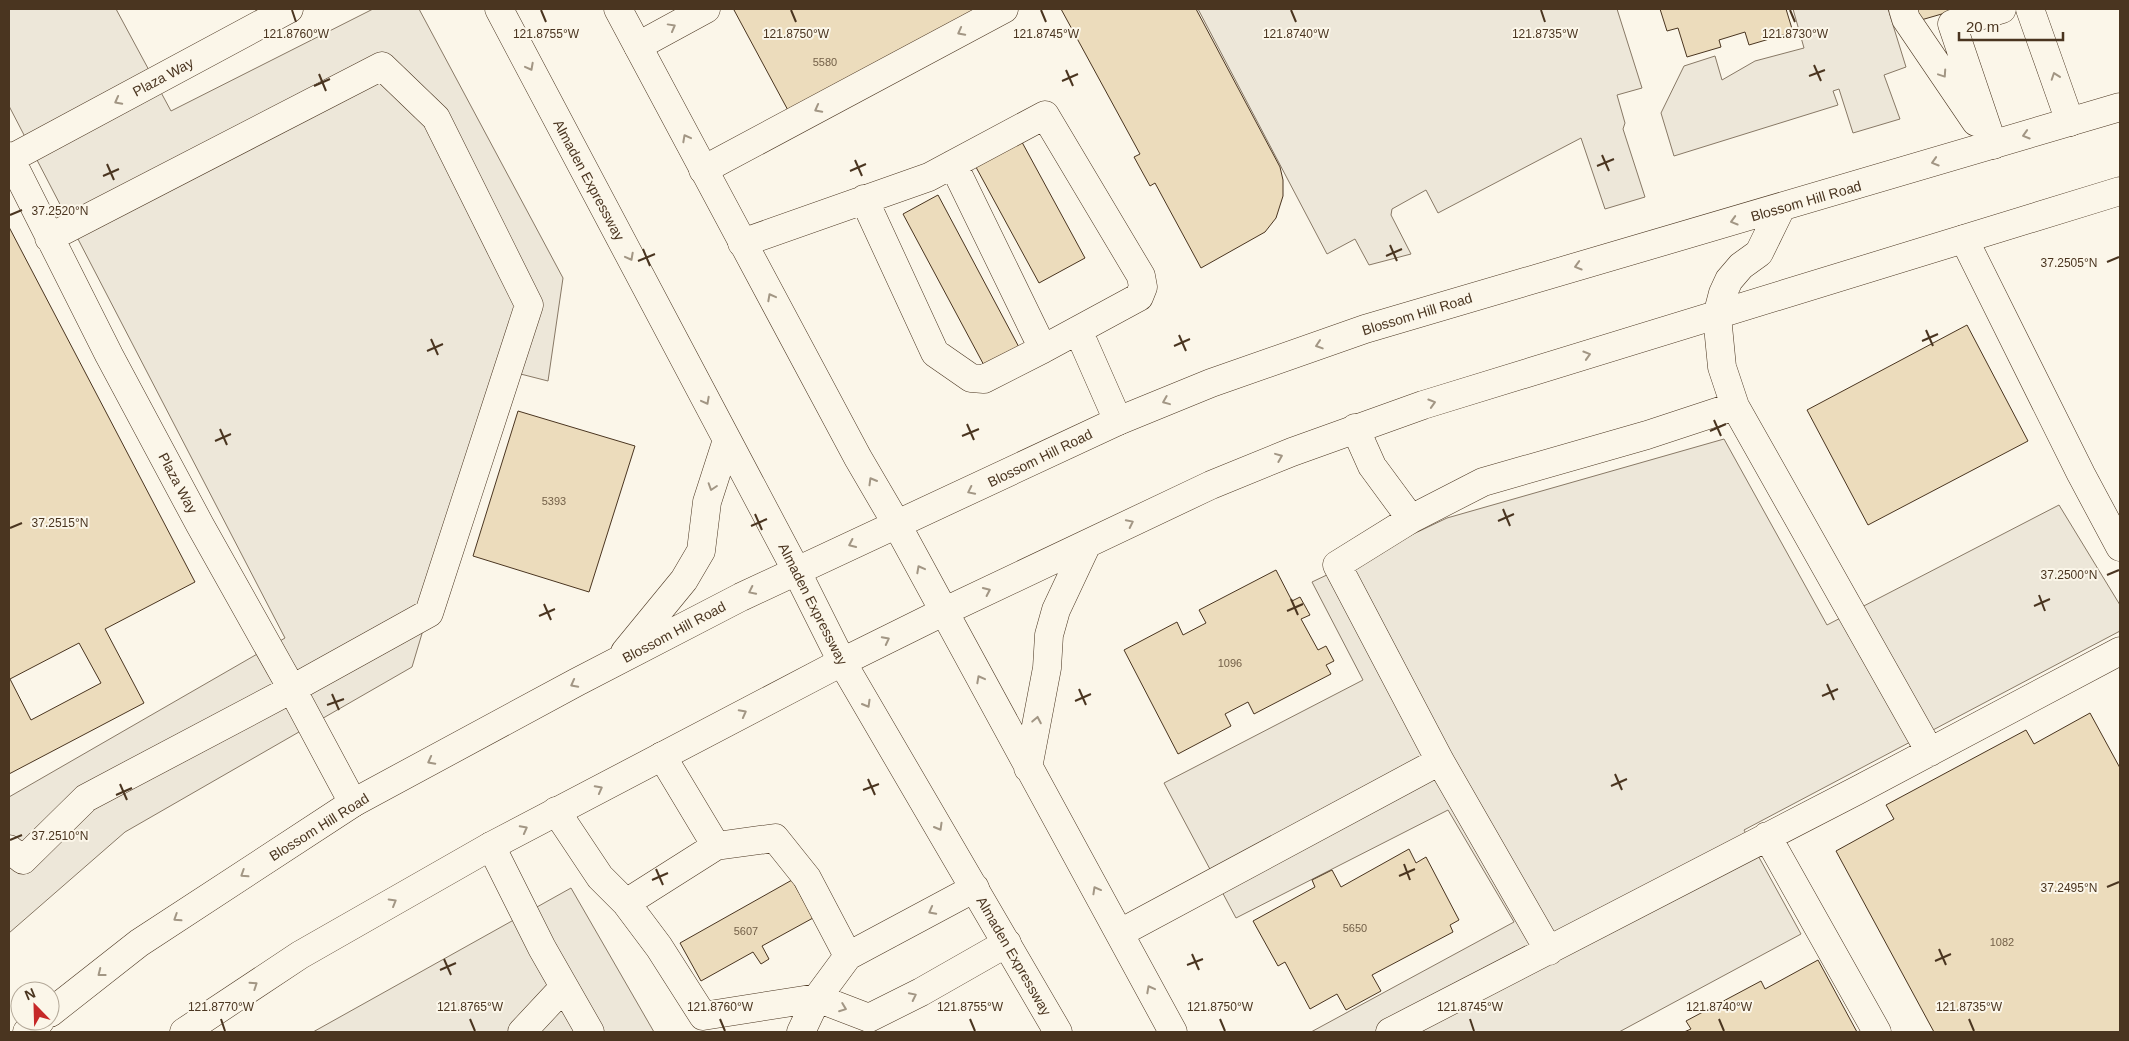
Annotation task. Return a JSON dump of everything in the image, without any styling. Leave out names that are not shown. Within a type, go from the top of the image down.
[{"type":"main road","name":"Plaza Way","points":[[289,9],[9,158],[200,525],[292,689],[353,804]]},
{"type":"main road","name":"Almaden Expressway","points":[[499,9],[796,570],[842,662],[1058,1032]]},
{"type":"main road","points":[[618,9],[858,458],[896,523],[1028,768],[1174,1032]]},
{"type":"main road","points":[[638,46],[706,9]]},
{"type":"main road","points":[[703,170],[1004,9]]},
{"type":"main road","points":[[1903,9],[1906,19],[1993,145]]},
{"type":"main road","points":[[1916,33],[2002,9]]},
{"type":"main road","points":[[2030,9],[2070,122]]},
{"type":"main road","points":[[1952,24],[1993,145]]},
{"type":"main road","points":[[9,850],[23,860],[86,798],[292,689],[429,613],[529,305],[436,118],[382,66],[49,238]]},
{"type":"main road","name":"Blossom Hill Road","points":[[60,1005],[140,943],[353,804],[617,661],[796,570],[896,523],[961,496],[1118,421],[1211,383],[1365,329],[2120,107]]},
{"type":"main road","points":[[742,243],[929,177],[1045,115],[1141,276],[1143,287],[1139,297],[1043,349],[984,379],[971,378],[935,353],[864,200]]},
{"type":"main road","points":[[953,164],[1043,349]]},
{"type":"main road","points":[[184,1032],[300,955],[556,811],[842,662],[1212,484],[1356,428],[1423,405],[1718,316],[2120,191]]},
{"type":"main road","points":[[1781,208],[1759,253],[1741,266],[1729,280],[1723,293],[1718,316],[1722,367],[1734,406],[1845,598],[1930,752]]},
{"type":"main road","points":[[1964,239],[2120,548]]},
{"type":"main road","points":[[1078,330],[1118,421]]},
{"type":"main road","points":[[1549,951],[1440,761],[1337,565],[1411,519],[1483,482],[1647,435],[1734,406]]},
{"type":"main road","points":[[1356,428],[1372,466],[1411,519]]},
{"type":"main road","points":[[617,661],[684,580],[701,551],[707,502],[727,440]]},
{"type":"main road","points":[[1028,768],[1047,668],[1049,635],[1056,610],[1086,544]]},
{"type":"main road","points":[[1390,1032],[1427,1024],[1549,951],[2120,651]]},
{"type":"main road","points":[[662,756],[716,846]]},
{"type":"main road","points":[[1120,933],[1440,761]]},
{"type":"main road","points":[[556,811],[600,877],[626,903],[659,947],[703,1016],[817,998],[869,1018],[921,992],[1006,943]]},
{"type":"main road","points":[[1767,836],[1877,1032]]},
{"type":"main road","points":[[626,903],[716,846],[774,838],[806,878],[848,956]]},
{"type":"main road","points":[[491,846],[564,987],[590,1032]]},
{"type":"main road","points":[[801,1032],[817,998],[848,956],[975,888]]},
{"type":"main road","points":[[522,1032],[564,987]]},
{"type":"shaded area","points":[[9,9],[116,9],[171,111],[373,9],[419,9],[563,278],[548,381],[501,369],[412,667],[125,832],[9,933],[9,797],[285,638],[9,106]]},
{"type":"shaded area","points":[[1198,9],[1617,9],[1642,88],[1617,95],[1625,123],[1623,129],[1645,197],[1605,209],[1581,138],[1438,213],[1426,190],[1392,209],[1391,215],[1411,254],[1369,265],[1355,239],[1327,254]]},
{"type":"shaded area","points":[[1793,9],[1888,9],[1906,67],[1884,75],[1900,119],[1853,133],[1839,89],[1833,91],[1838,105],[1674,156],[1661,113],[1684,66],[1715,56],[1722,80],[1755,61],[1804,48]]},
{"type":"shaded area","points":[[1724,439],[1827,625],[2059,505],[2120,605],[2120,631],[1744,830],[1801,934],[1619,1032],[1311,1032],[1514,922],[1448,810],[1236,918],[1164,783],[1363,680],[1312,582],[1447,518]]},
{"type":"shaded area","points":[[571,888],[654,1032],[313,1032]]},
{"type":"building","points":[[987,9],[790,114],[734,10]]},
{"type":"building","points":[[1061,9],[1196,9],[1280,167],[1283,180],[1283,196],[1276,218],[1265,232],[1201,268],[1155,183],[1150,186],[1134,157],[1140,154]]},
{"type":"building","points":[[1660,9],[1786,9],[1793,32],[1749,45],[1745,32],[1719,40],[1721,47],[1687,57],[1678,28],[1667,31]]},
{"type":"building","points":[[1917,9],[1959,9],[1921,20]]},
{"type":"building","points":[[1017,133],[1085,258],[1039,283],[971,158]]},
{"type":"building","points":[[938,195],[1021,351],[986,369],[903,214]]},
{"type":"building","points":[[9,227],[195,582],[105,629],[144,703],[9,774]],"holes":[[[79,643],[101,683],[31,720],[10,679]]]},
{"type":"building","points":[[1967,325],[2028,441],[1868,525],[1807,410]]},
{"type":"building","points":[[518,411],[635,446],[589,592],[473,556]]},
{"type":"building","points":[[1276,570],[1292,601],[1300,597],[1310,615],[1301,619],[1318,650],[1326,646],[1334,661],[1326,665],[1331,674],[1254,714],[1248,702],[1225,714],[1231,726],[1178,754],[1124,650],[1177,622],[1183,635],[1206,623],[1199,610]]},
{"type":"building","points":[[2090,713],[2120,768],[2120,1032],[1934,1032],[1836,851],[1894,819],[1886,805],[2026,730],[2034,744]]},
{"type":"building","points":[[1409,849],[1416,863],[1426,857],[1459,920],[1450,925],[1453,932],[1372,975],[1381,991],[1346,1010],[1337,994],[1310,1009],[1285,962],[1278,966],[1253,921],[1315,887],[1312,880],[1332,870],[1341,887]]},
{"type":"building","points":[[792,880],[813,918],[762,946],[769,959],[761,964],[753,952],[701,981],[680,943]]},
{"type":"building","points":[[1818,960],[1857,1032],[1684,1032],[1691,1029],[1686,1021],[1761,981],[1765,989]]}]
